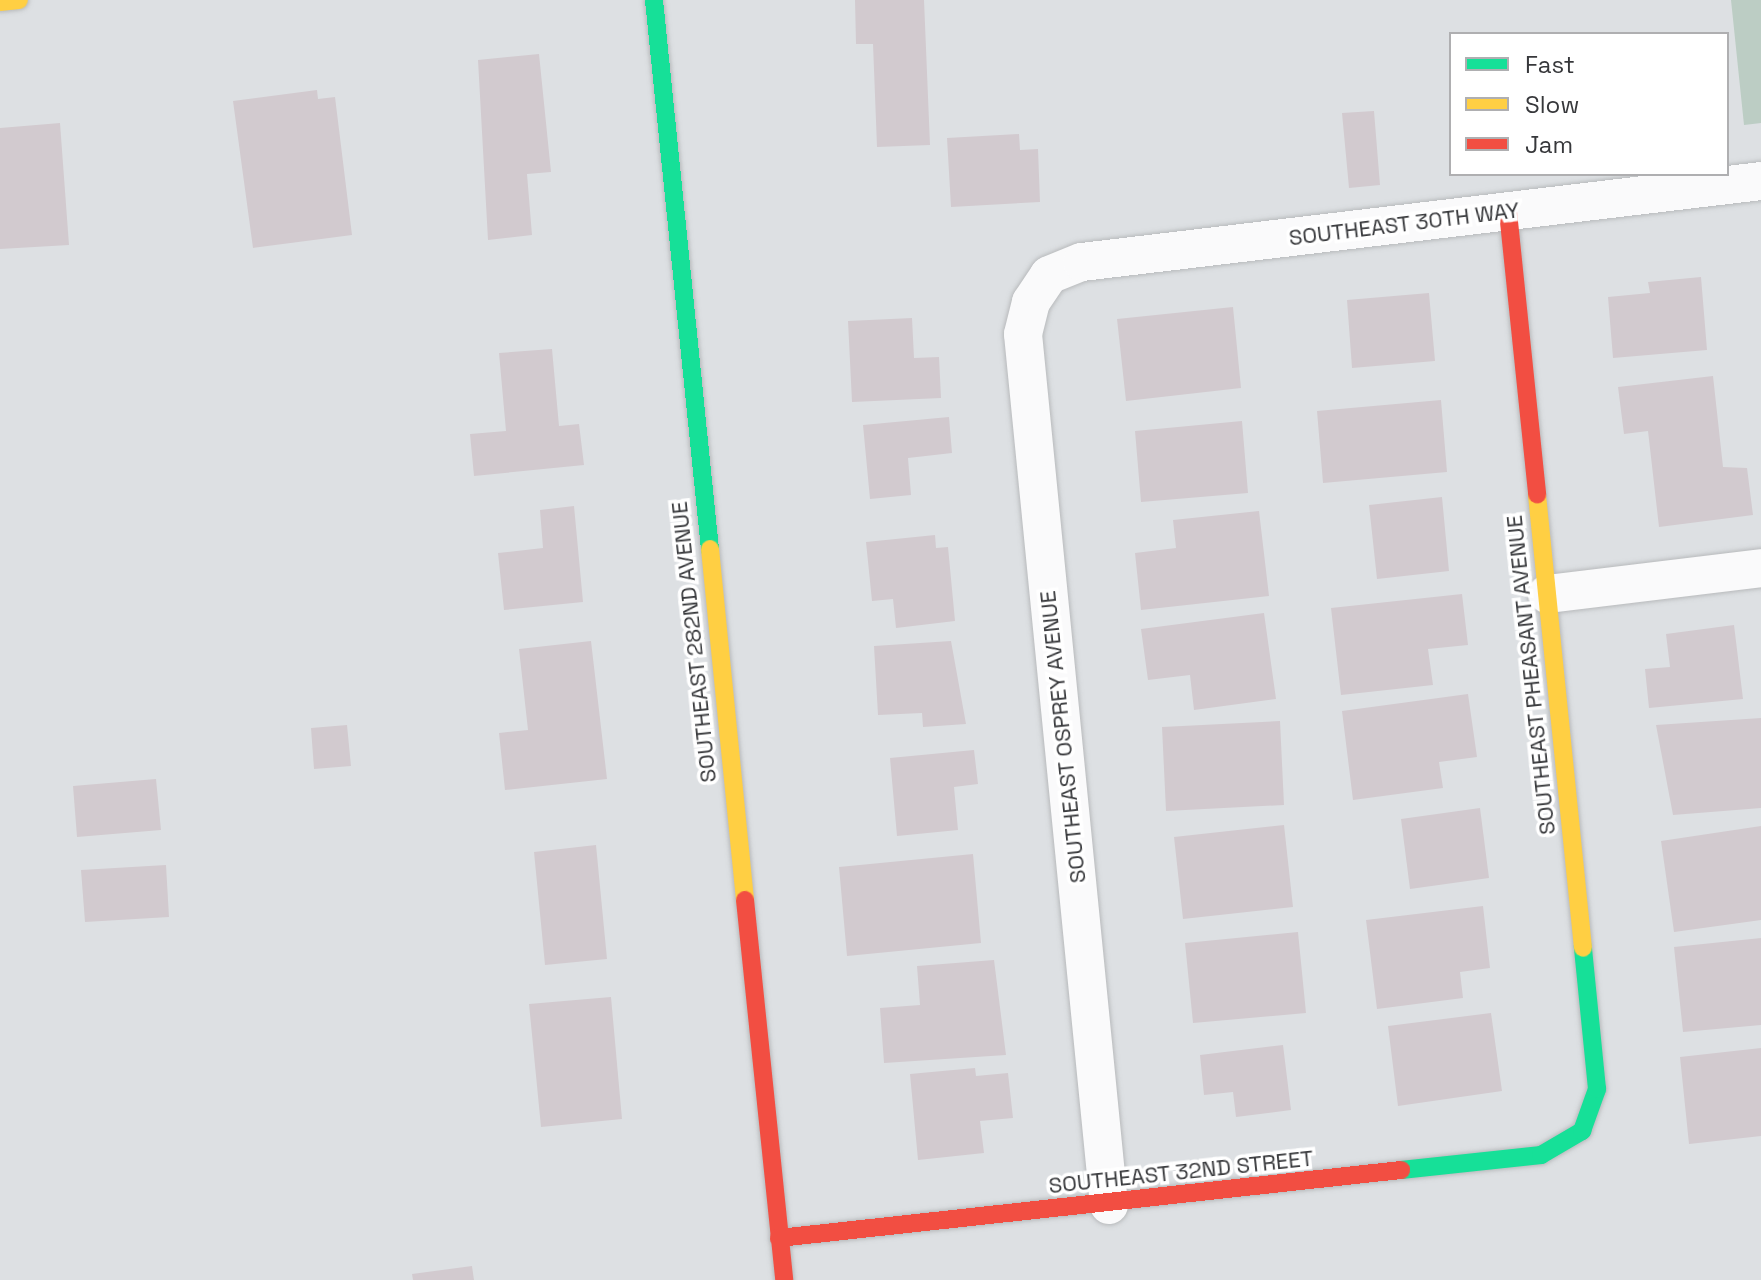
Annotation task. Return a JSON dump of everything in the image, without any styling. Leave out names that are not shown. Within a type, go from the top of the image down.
[{"type":"street","points":[[0,2],[19,0]]},
{"type":"street","name":"SOUTHEAST 282ND AVENUE","points":[[654,0],[784,1280]]},
{"type":"street","name":"SOUTHEAST 30TH WAY","points":[[1049,275],[1082,262],[1761,181]]},
{"type":"street","name":"SOUTHEAST PHEASANT AVENUE","points":[[1508,212],[1597,1089],[1582,1131]]},
{"type":"street","name":"SOUTHEAST OSPREY AVENUE","points":[[1049,275],[1023,334],[1109,1205]]},
{"type":"street","points":[[1547,594],[1761,568]]},
{"type":"street","name":"SOUTHEAST 32ND STREET","points":[[779,1238],[1109,1205],[1541,1155],[1582,1131]]},
{"type":"shaded area","points":[[1731,0],[1761,0],[1761,123],[1744,125]]},
{"type":"building","points":[[855,0],[924,0],[930,145],[877,147],[873,44],[856,44]]},
{"type":"building","points":[[539,54],[551,172],[527,174],[532,235],[488,240],[478,60]]},
{"type":"building","points":[[317,90],[318,99],[335,97],[352,235],[253,248],[233,101]]},
{"type":"building","points":[[1374,111],[1380,185],[1349,188],[1342,113]]},
{"type":"building","points":[[60,123],[69,245],[0,249],[0,128]]},
{"type":"building","points":[[1019,134],[1020,150],[1038,149],[1040,202],[951,207],[947,138]]},
{"type":"building","points":[[1701,277],[1707,350],[1613,358],[1608,297],[1650,293],[1648,282]]},
{"type":"building","points":[[1429,293],[1435,361],[1352,368],[1347,300]]},
{"type":"building","points":[[1233,307],[1241,388],[1126,401],[1117,319]]},
{"type":"building","points":[[912,318],[914,358],[939,357],[941,398],[852,402],[848,321]]},
{"type":"building","points":[[552,349],[559,426],[579,424],[584,465],[474,476],[470,434],[506,431],[499,353]]},
{"type":"building","points":[[1713,376],[1723,467],[1747,468],[1753,515],[1659,527],[1648,431],[1624,434],[1618,387]]},
{"type":"building","points":[[1441,400],[1447,472],[1323,483],[1317,411]]},
{"type":"building","points":[[949,417],[952,453],[908,458],[911,495],[870,499],[863,425]]},
{"type":"building","points":[[1242,421],[1248,493],[1141,502],[1135,431]]},
{"type":"building","points":[[1442,497],[1449,571],[1377,579],[1369,505]]},
{"type":"building","points":[[574,506],[583,602],[504,610],[498,553],[543,548],[540,510]]},
{"type":"building","points":[[1259,511],[1269,596],[1141,610],[1135,553],[1176,548],[1173,520]]},
{"type":"building","points":[[935,535],[936,548],[948,547],[955,621],[896,628],[893,599],[872,601],[866,542]]},
{"type":"building","points":[[1462,594],[1468,645],[1428,649],[1433,685],[1341,695],[1331,608]]},
{"type":"building","points":[[1264,613],[1276,699],[1194,710],[1190,675],[1148,680],[1141,629]]},
{"type":"building","points":[[1734,625],[1743,699],[1649,708],[1645,669],[1670,667],[1666,634]]},
{"type":"building","points":[[591,641],[607,779],[505,790],[499,733],[528,730],[519,649]]},
{"type":"building","points":[[951,641],[966,724],[923,727],[922,713],[878,715],[874,646]]},
{"type":"building","points":[[1468,694],[1477,757],[1439,762],[1443,788],[1353,800],[1342,711]]},
{"type":"building","points":[[1761,718],[1761,808],[1673,815],[1656,725]]},
{"type":"building","points":[[1280,721],[1284,805],[1166,811],[1162,727]]},
{"type":"building","points":[[347,725],[351,766],[314,769],[311,728]]},
{"type":"building","points":[[974,750],[978,784],[954,787],[958,830],[897,836],[890,758]]},
{"type":"building","points":[[156,779],[161,830],[77,837],[73,786]]},
{"type":"building","points":[[1480,808],[1489,878],[1410,889],[1401,819]]},
{"type":"building","points":[[1284,825],[1293,907],[1183,919],[1174,837]]},
{"type":"building","points":[[1761,826],[1761,920],[1674,932],[1661,841]]},
{"type":"building","points":[[596,845],[607,959],[545,965],[534,852]]},
{"type":"building","points":[[973,854],[981,943],[847,956],[839,867]]},
{"type":"building","points":[[166,865],[169,917],[85,922],[81,870]]},
{"type":"building","points":[[1483,906],[1490,968],[1460,972],[1463,998],[1377,1009],[1366,920]]},
{"type":"building","points":[[1298,932],[1306,1013],[1193,1023],[1185,943]]},
{"type":"building","points":[[1761,938],[1761,1025],[1683,1032],[1674,947]]},
{"type":"building","points":[[994,960],[1006,1055],[884,1063],[880,1008],[920,1005],[917,966]]},
{"type":"building","points":[[611,997],[622,1119],[541,1127],[529,1004]]},
{"type":"building","points":[[1491,1013],[1502,1091],[1398,1106],[1388,1026]]},
{"type":"building","points":[[1283,1045],[1291,1110],[1236,1117],[1233,1092],[1204,1095],[1200,1055]]},
{"type":"building","points":[[1761,1048],[1761,1136],[1689,1144],[1680,1057]]},
{"type":"building","points":[[975,1068],[976,1076],[1008,1073],[1013,1118],[980,1121],[984,1153],[918,1160],[910,1074]]},
{"type":"building","points":[[472,1266],[474,1280],[413,1280],[412,1274]]},
{"type":"traffic: fast","points":[[654,0],[710,549]]},
{"type":"traffic: fast","points":[[1401,1170],[1541,1155],[1582,1131],[1597,1089],[1583,948]]},
{"type":"traffic: slow","points":[[0,2],[19,0]]},
{"type":"traffic: slow","points":[[1537,495],[1583,948]]},
{"type":"traffic: slow","points":[[710,549],[745,900]]},
{"type":"traffic: jam","points":[[1508,212],[1537,495]]},
{"type":"traffic: jam","points":[[745,900],[784,1280]]},
{"type":"traffic: jam","points":[[779,1238],[1401,1170]]}]
